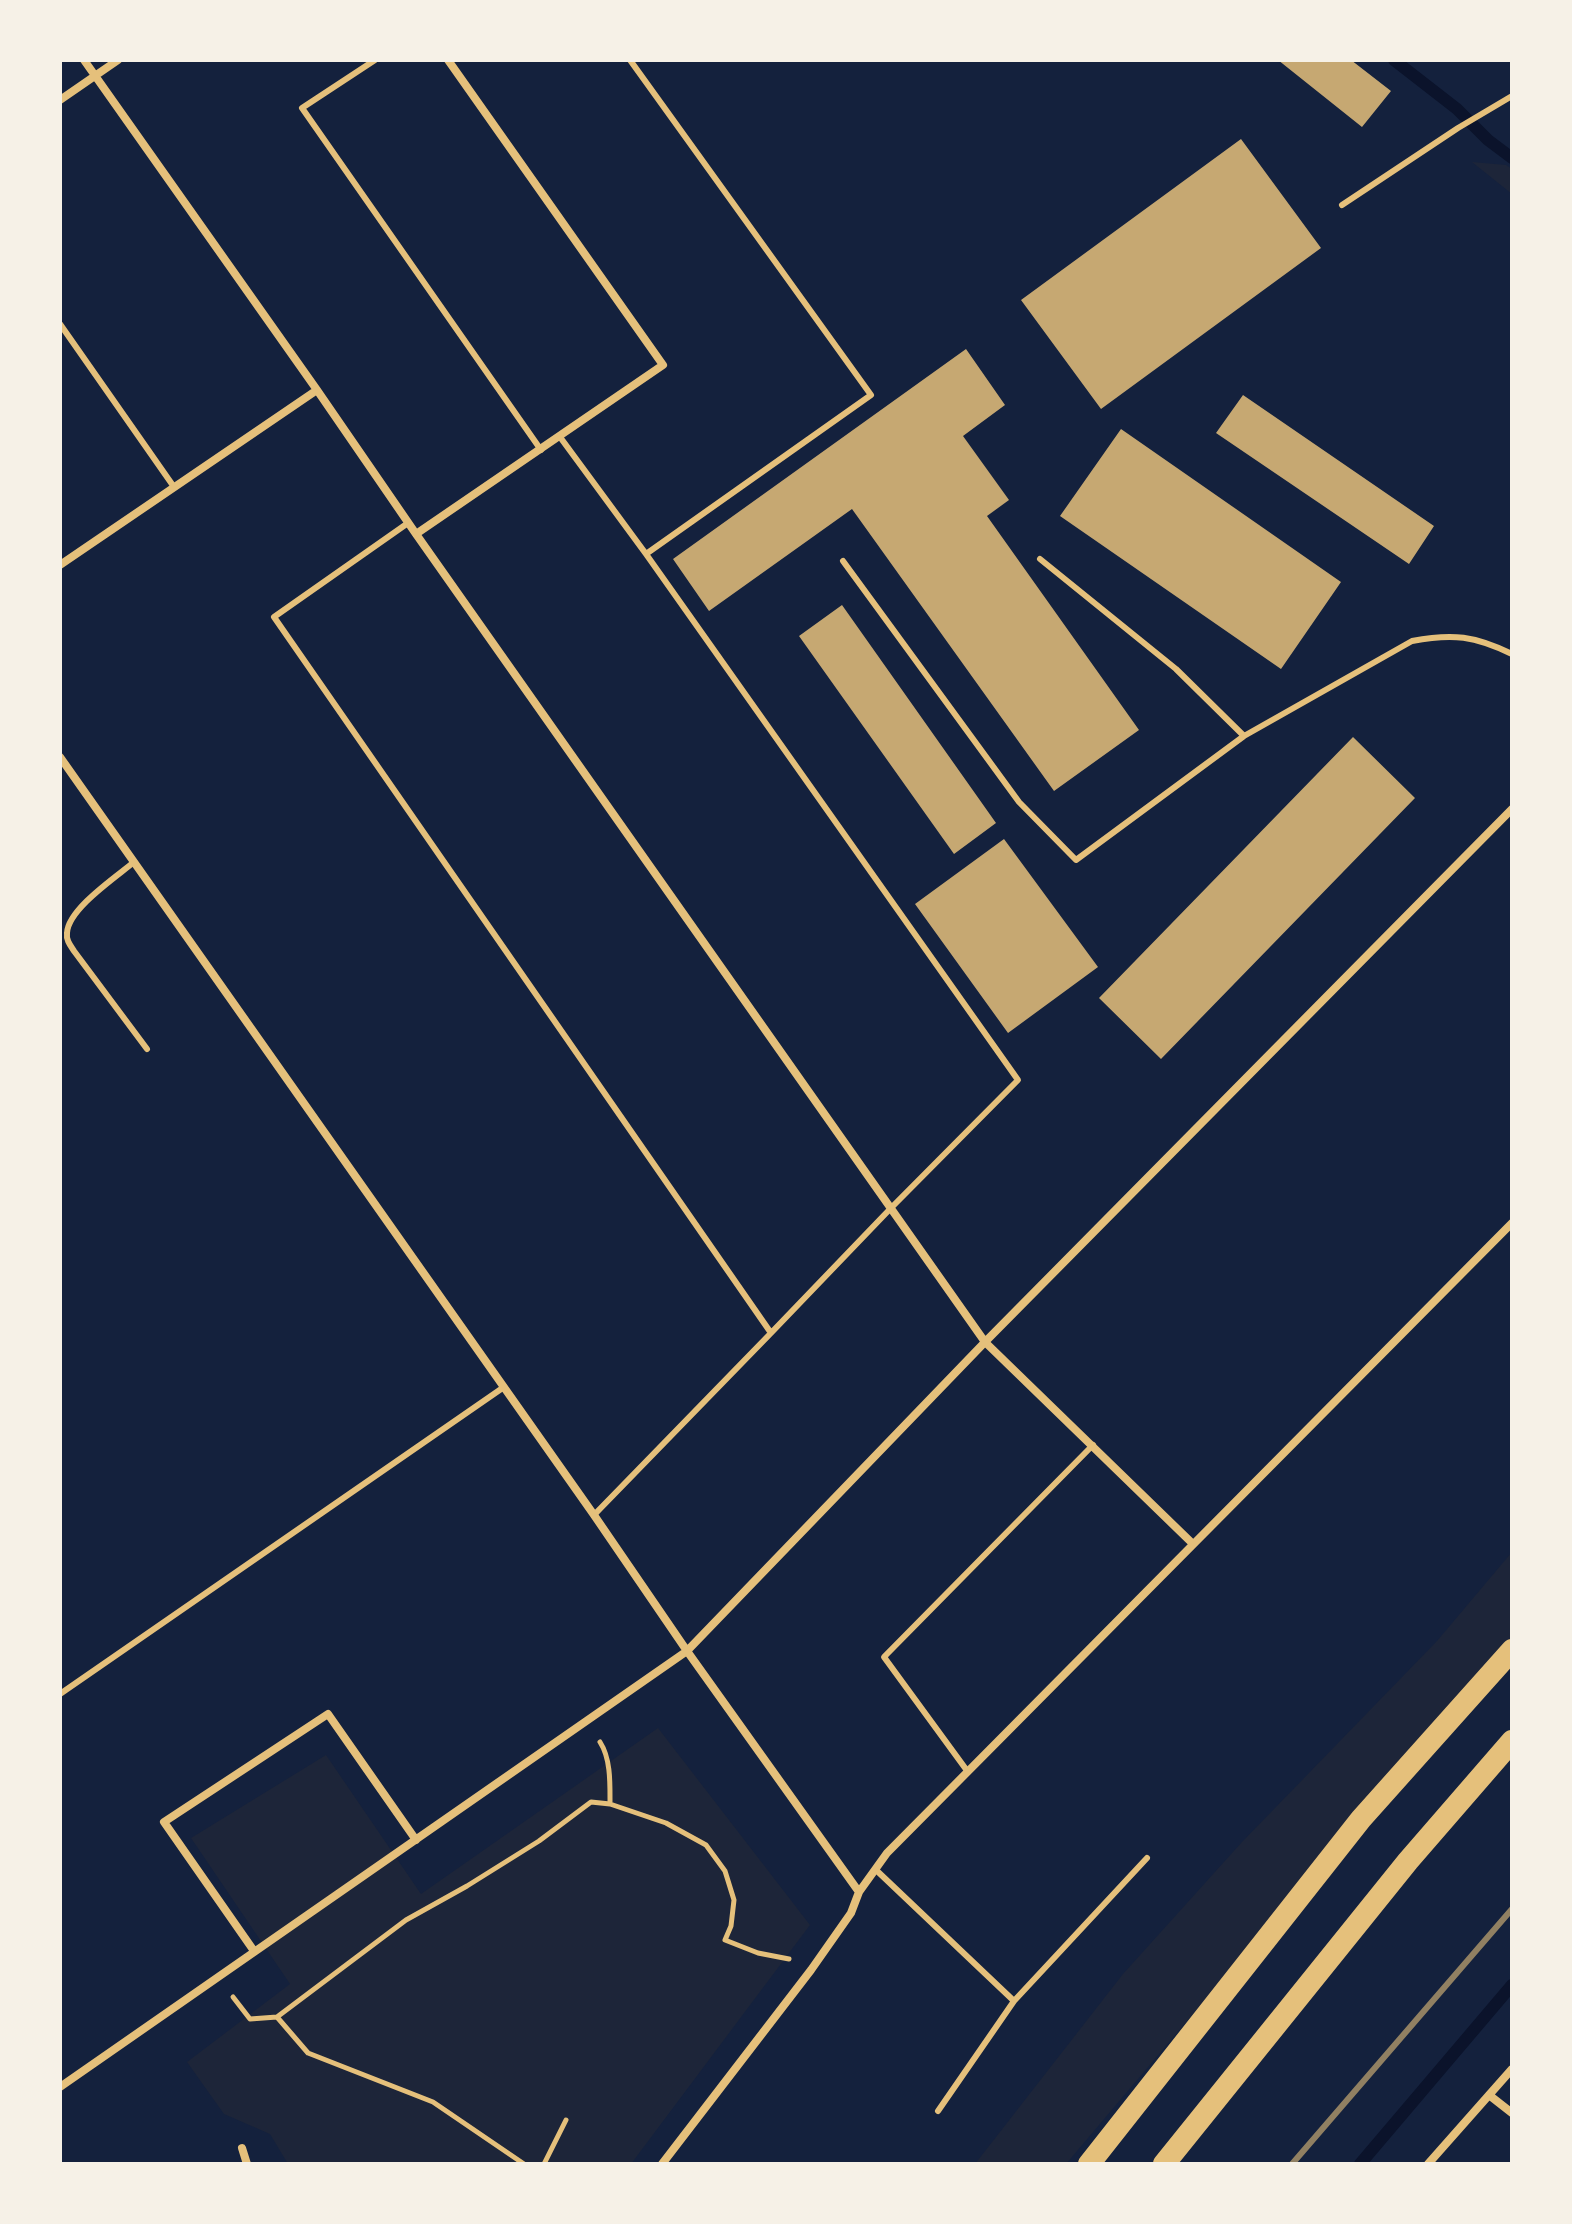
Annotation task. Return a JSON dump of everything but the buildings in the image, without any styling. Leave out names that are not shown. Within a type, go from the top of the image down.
[{"type":"highway","points":[[1089,2164],[1361,1819],[1512,1650]]},
{"type":"highway","points":[[1164,2164],[1408,1861],[1512,1741]]},
{"type":"street","points":[[84,60],[985,1342],[1193,1544]]},
{"type":"street","points":[[60,100],[118,60]]},
{"type":"street","points":[[416,534],[663,365],[448,60]]},
{"type":"street","points":[[60,565],[317,390]]},
{"type":"street","points":[[60,757],[859,1892]]},
{"type":"street","points":[[60,2087],[687,1651],[985,1342],[1512,809]]},
{"type":"street","points":[[662,2164],[811,1970],[851,1913],[859,1892],[887,1853],[1512,1223]]},
{"type":"street","points":[[254,1951],[164,1822],[328,1714],[416,1840]]},
{"type":"street","points":[[1428,2164],[1512,2069]]},
{"type":"street","points":[[1489,2095],[1512,2113]]},
{"type":"street","points":[[242,2148],[247,2164]]},
{"type":"lane","points":[[375,60],[302,108],[541,450]]},
{"type":"lane","points":[[630,60],[871,395],[646,554]]},
{"type":"lane","points":[[1342,205],[1512,96]]},
{"type":"lane","points":[[60,324],[174,487]]},
{"type":"lane","points":[[560,437],[1018,1080],[594,1515]]},
{"type":"lane","points":[[408,523],[274,617],[771,1333]]},
{"type":"lane","points":[[1040,559],[1176,669],[1244,736]]},
{"type":"lane","points":[[843,561],[1019,802],[1076,860],[1244,736],[1412,641],[1440,636],[1468,637],[1512,654]]},
{"type":"lane","points":[[134,862],[79,910],[66,932],[74,951],[147,1049]]},
{"type":"lane","points":[[60,1694],[504,1387]]},
{"type":"lane","points":[[968,1772],[884,1657],[1093,1445]]},
{"type":"lane","points":[[938,2111],[1014,2001],[1147,1858]]},
{"type":"lane","points":[[875,1869],[1014,2001]]},
{"type":"path","points":[[586,1722],[604,1748],[610,1777],[610,1804]]},
{"type":"path","points":[[217,1977],[250,2019],[277,2017],[406,1920],[527,1849],[591,1802],[610,1804],[666,1823],[706,1845],[725,1871],[734,1900],[731,1926],[725,1940],[758,1953],[786,1957],[811,1970]]},
{"type":"path","points":[[277,2017],[308,2053],[433,2102],[524,2164]]},
{"type":"path","points":[[544,2164],[566,2120]]},
{"type":"shaded area","points":[[1472,162],[1506,165],[1512,169],[1512,194]]},
{"type":"shaded area","points":[[1512,1552],[1512,1637],[1066,2164],[975,2164],[1123,1974],[1242,1842],[1437,1641]]},
{"type":"shaded area","points":[[658,1728],[810,1925],[631,2164],[288,2164],[270,2134],[224,2114],[187,2062],[290,1984],[191,1838],[326,1755],[421,1894]]},
{"type":"waterway","points":[[1394,60],[1457,109],[1488,140],[1512,158]]},
{"type":"waterway","points":[[1360,2164],[1512,1985]]},
{"type":"railway","points":[[1292,2164],[1512,1909]]}]
